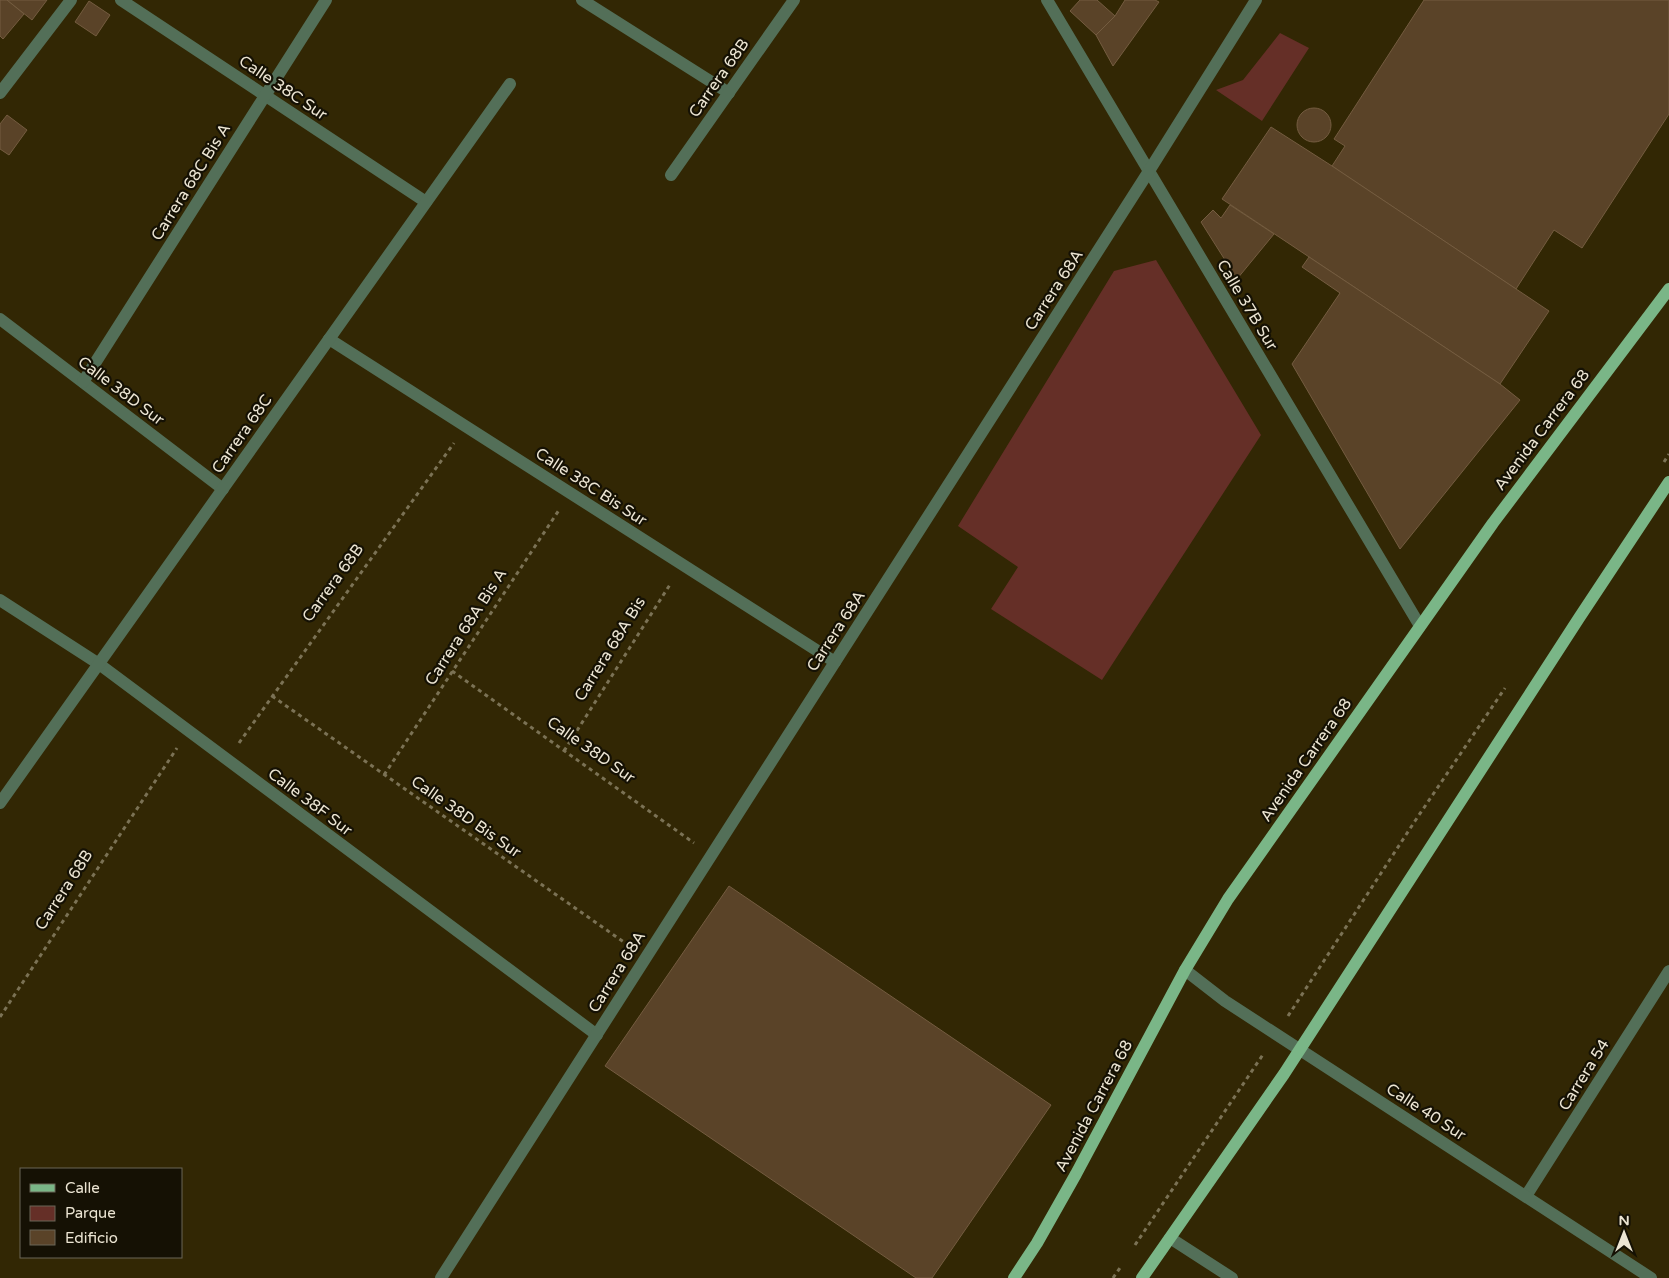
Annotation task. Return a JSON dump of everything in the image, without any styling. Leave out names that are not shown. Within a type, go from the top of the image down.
[{"type":"main road","name":"Avenida Carrera 68","points":[[1014,1278],[1037,1243],[1076,1174],[1185,970],[1228,899],[1492,523],[1669,289]]},
{"type":"main road","points":[[1142,1278],[1231,1152],[1669,482]]},
{"type":"street","points":[[0,93],[71,0]]},
{"type":"street","name":"Calle 38C Sur","points":[[121,0],[426,202]]},
{"type":"street","name":"Carrera 68C Bis A","points":[[83,382],[326,0]]},
{"type":"street","points":[[582,0],[728,93]]},
{"type":"street","name":"Carrera 68B","points":[[671,175],[794,0]]},
{"type":"street","name":"Carrera 68A","points":[[441,1278],[1149,171],[1256,0]]},
{"type":"street","name":"Calle 37B Sur","points":[[1050,2],[1420,626]]},
{"type":"street","name":"Carrera 68C","points":[[0,803],[4,789],[99,664],[510,84]]},
{"type":"street","name":"Calle 38D Sur","points":[[0,319],[223,489]]},
{"type":"street","name":"Calle 38C Bis Sur","points":[[330,339],[835,662]]},
{"type":"street","name":"Calle 38F Sur","points":[[0,600],[99,664],[596,1035]]},
{"type":"street","name":"Calle 40 Sur","points":[[1185,970],[1226,1001],[1651,1278]]},
{"type":"street","name":"Carrera 54","points":[[1526,1196],[1669,971]]},
{"type":"street","points":[[1170,1238],[1232,1278]]},
{"type":"path","name":"Carrera 68B","points":[[227,760],[466,426]]},
{"type":"path","points":[[1659,468],[1669,454]]},
{"type":"path","name":"Carrera 68A Bis A","points":[[384,775],[570,492]]},
{"type":"path","name":"Carrera 68A Bis","points":[[564,751],[683,565]]},
{"type":"path","name":"Calle 38D Sur","points":[[452,671],[711,856]]},
{"type":"path","points":[[1135,1246],[1507,684]]},
{"type":"path","name":"Calle 38D Bis Sur","points":[[272,696],[646,958]]},
{"type":"path","name":"Carrera 68B","points":[[0,1017],[188,731]]},
{"type":"path","points":[[1113,1278],[1124,1262]]},
{"type":"green space","points":[[1280,33],[1309,48],[1262,121],[1216,90],[1243,80]]},
{"type":"green space","points":[[1156,260],[1261,435],[1102,680],[991,609],[1018,567],[958,526],[1114,271]]},
{"type":"building","points":[[0,0],[7,0],[24,14],[3,39],[0,36]]},
{"type":"building","points":[[7,0],[47,0],[32,20]]},
{"type":"building","points":[[1080,0],[1097,0],[1115,16],[1096,35],[1070,11]]},
{"type":"building","points":[[1125,0],[1155,0],[1159,2],[1113,66],[1096,35],[1115,16]]},
{"type":"building","points":[[1424,0],[1669,0],[1669,114],[1582,248],[1554,230],[1516,289],[1332,166],[1345,146],[1334,139]]},
{"type":"building","points":[[89,1],[110,15],[96,36],[75,22]]},
{"type":"building","points":[[1314,108],[1321,109],[1326,113],[1330,118],[1330,132],[1326,137],[1321,141],[1314,142],[1307,141],[1302,137],[1298,132],[1297,125],[1298,118],[1302,113],[1307,109]]},
{"type":"building","points":[[7,115],[27,130],[9,155],[0,149],[0,124]]},
{"type":"building","points":[[1271,127],[1549,311],[1500,384],[1222,199]]},
{"type":"building","points":[[1230,205],[1274,234],[1237,279],[1201,222],[1213,210],[1221,218]]},
{"type":"building","points":[[1309,257],[1500,384],[1520,400],[1400,549],[1292,364],[1340,293],[1302,267]]},
{"type":"building","points":[[729,886],[1051,1105],[932,1278],[916,1278],[605,1066]]}]
